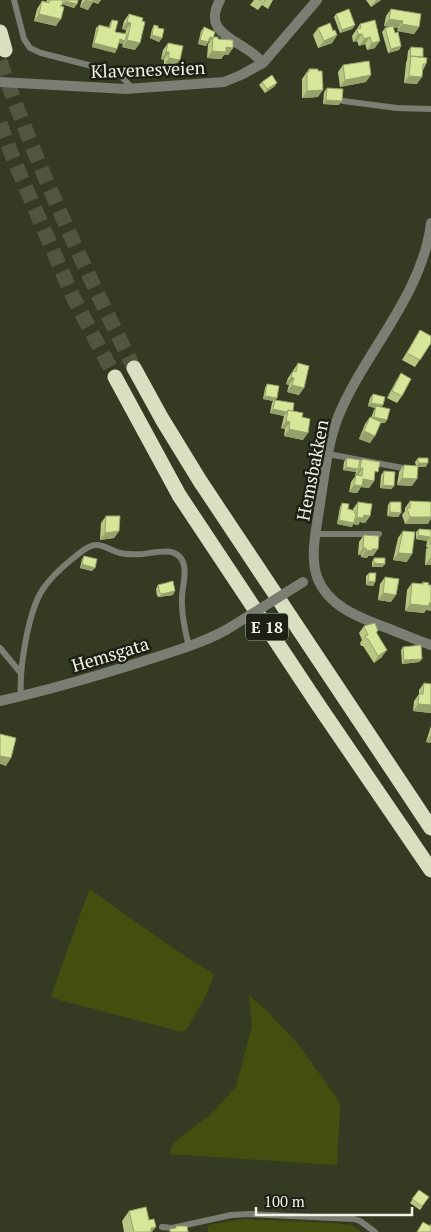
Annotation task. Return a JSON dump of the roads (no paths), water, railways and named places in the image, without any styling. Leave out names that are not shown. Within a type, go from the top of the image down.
[{"type":"highway","points":[[0,32],[6,50]]},
{"type":"highway","name":"E 18","points":[[134,368],[162,419],[200,481],[431,828]]},
{"type":"highway","name":"E 18","points":[[115,377],[179,495],[324,714],[431,870]]},
{"type":"street","points":[[220,0],[215,11],[217,27],[221,32],[250,50],[263,62]]},
{"type":"street","name":"Klavenesveien","points":[[0,82],[133,89],[224,82],[241,75],[263,62],[317,0]]},
{"type":"street","name":"Hemsbakken","points":[[431,224],[426,248],[418,270],[338,417],[328,454],[314,558],[317,576],[322,587],[330,597],[350,613],[431,644]]},
{"type":"street","name":"Hemsgata","points":[[0,701],[93,678],[190,647],[210,639],[303,582],[317,576]]},
{"type":"lane","points":[[14,0],[24,39],[30,48],[41,53],[120,75],[133,89]]},
{"type":"lane","points":[[343,101],[397,108],[431,109]]},
{"type":"lane","points":[[328,454],[408,469]]},
{"type":"lane","points":[[316,534],[379,534]]},
{"type":"lane","points":[[21,696],[20,672],[29,628],[38,599],[43,589],[62,568],[90,546],[97,544],[118,552],[130,554],[166,551],[178,555],[182,560],[184,569],[182,615],[190,647]]},
{"type":"lane","points":[[0,648],[20,672]]},
{"type":"lane","points":[[162,1227],[172,1228],[231,1214],[249,1214],[354,1219],[375,1232]]},
{"type":"tunnel","points":[[0,61],[14,101],[62,217],[134,368]]},
{"type":"tunnel","points":[[0,123],[13,158],[73,297],[115,377]]}]
